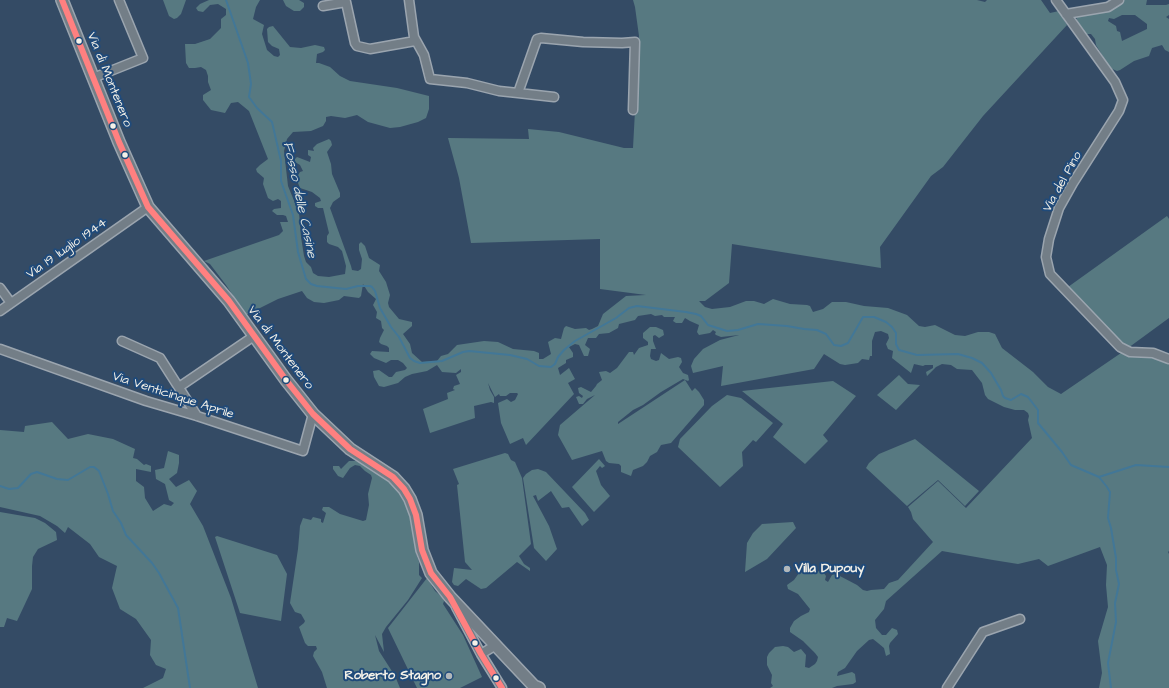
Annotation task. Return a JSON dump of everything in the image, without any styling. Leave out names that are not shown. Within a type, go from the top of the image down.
[{"type":"street","name":"Via di Montenero","points":[[62,0],[93,78],[148,207],[229,302],[313,414],[350,450],[393,477],[404,489],[410,499],[416,515],[422,550],[431,573],[450,597],[481,654],[502,688]]},
{"type":"street","points":[[93,78],[143,58],[119,0]]},
{"type":"street","points":[[409,0],[415,41],[424,55],[430,80],[467,83],[499,91],[554,97]]},
{"type":"street","name":"Via del Pino","points":[[1056,0],[1115,82],[1123,100],[1119,112],[1073,183],[1060,208],[1049,239],[1046,257],[1050,274],[1120,347],[1130,352],[1153,353],[1169,359]]},
{"type":"street","points":[[1066,14],[1108,7],[1119,0]]},
{"type":"street","points":[[323,6],[346,2],[355,43],[357,46],[370,49],[415,41]]},
{"type":"street","points":[[518,94],[537,39],[541,38],[583,42],[635,42],[633,110]]},
{"type":"street","name":"Via 19 luglio 1944","points":[[0,311],[148,207]]},
{"type":"street","points":[[0,288],[11,303]]},
{"type":"street","points":[[179,387],[254,336]]},
{"type":"street","points":[[122,341],[160,358],[197,416]]},
{"type":"street","name":"Via Venticinque Aprile","points":[[0,349],[146,401],[303,451],[313,414]]},
{"type":"street","points":[[450,597],[534,686],[538,688]]},
{"type":"street","points":[[948,688],[983,632],[1020,619]]},
{"type":"street","points":[[481,654],[496,645]]},
{"type":"green space","points":[[163,0],[186,0],[181,14],[174,19],[169,16]]},
{"type":"green space","points":[[209,0],[260,0],[256,7],[253,19],[264,25],[262,34],[267,50],[274,56],[278,57],[280,55],[279,49],[272,46],[268,42],[267,29],[273,26],[290,47],[301,48],[315,45],[324,47],[325,50],[323,52],[317,54],[316,63],[330,67],[340,76],[350,81],[397,88],[429,96],[429,109],[426,118],[418,122],[390,128],[368,122],[357,115],[345,118],[331,116],[326,117],[326,121],[323,126],[311,131],[293,132],[287,139],[284,151],[288,186],[299,213],[301,237],[306,262],[311,267],[313,273],[318,276],[329,277],[345,274],[346,266],[342,251],[338,247],[327,242],[327,236],[329,233],[323,208],[318,208],[315,206],[315,203],[321,201],[320,198],[312,192],[300,188],[297,177],[300,172],[303,171],[300,165],[295,162],[297,157],[310,162],[311,157],[308,155],[308,150],[314,151],[313,148],[317,144],[329,139],[331,141],[332,145],[327,152],[331,164],[332,174],[340,193],[340,197],[333,202],[330,208],[352,270],[358,271],[361,269],[362,259],[359,244],[361,242],[365,246],[369,258],[380,265],[379,271],[386,282],[390,295],[388,303],[389,307],[399,319],[412,322],[412,326],[403,334],[410,344],[412,353],[422,362],[437,361],[441,356],[448,354],[457,345],[484,341],[498,342],[513,349],[534,351],[539,353],[539,359],[543,359],[551,354],[548,342],[555,338],[561,339],[566,326],[575,329],[592,329],[598,326],[603,314],[626,296],[646,295],[600,289],[600,239],[471,243],[459,178],[448,138],[529,139],[528,129],[559,132],[624,148],[633,148],[639,36],[633,0],[977,0],[985,2],[987,0],[1041,0],[1050,13],[1059,11],[1067,25],[983,116],[943,167],[931,176],[880,247],[881,268],[732,244],[729,283],[705,301],[699,301],[705,307],[712,309],[730,307],[746,301],[754,301],[764,304],[773,299],[790,304],[807,305],[810,306],[813,312],[823,309],[832,302],[846,302],[864,306],[888,308],[907,315],[919,326],[925,327],[935,325],[955,335],[965,336],[978,332],[989,332],[995,334],[1002,348],[1033,372],[1048,387],[1061,394],[1121,353],[1129,355],[1147,355],[1169,362],[1169,688],[1099,688],[1102,673],[1098,641],[1108,607],[1106,585],[1107,565],[1100,547],[1048,566],[1039,559],[1018,564],[942,551],[886,601],[884,609],[875,620],[876,628],[882,635],[886,635],[892,628],[897,630],[898,634],[889,646],[890,654],[886,656],[884,648],[873,639],[869,640],[857,651],[845,668],[838,672],[837,676],[852,672],[855,674],[856,682],[853,684],[832,688],[770,688],[773,686],[771,683],[772,675],[767,665],[767,657],[775,647],[788,647],[794,652],[801,649],[806,655],[805,667],[809,668],[817,661],[818,657],[815,653],[803,641],[790,632],[790,628],[794,621],[809,612],[810,609],[798,594],[788,589],[787,585],[794,580],[799,573],[807,571],[815,574],[819,571],[823,572],[826,576],[825,580],[828,582],[832,575],[836,574],[857,585],[863,590],[884,589],[889,583],[898,580],[933,542],[913,519],[908,507],[938,481],[966,508],[1032,438],[1028,413],[1024,410],[1015,410],[1004,407],[988,399],[985,395],[982,383],[972,370],[957,369],[951,365],[942,364],[936,367],[927,376],[926,372],[933,368],[933,365],[923,366],[914,364],[911,373],[892,358],[893,351],[888,349],[886,344],[889,338],[888,334],[881,331],[875,332],[872,341],[872,356],[870,356],[869,360],[862,359],[858,363],[845,365],[840,364],[824,354],[814,369],[721,386],[723,366],[693,373],[691,366],[694,359],[703,349],[720,340],[739,335],[721,337],[716,335],[716,332],[713,330],[710,333],[699,335],[697,332],[699,325],[685,318],[682,323],[676,323],[673,321],[675,317],[664,317],[662,315],[655,316],[651,314],[638,316],[635,320],[619,324],[618,328],[609,333],[599,334],[596,338],[588,338],[585,345],[590,349],[588,356],[584,356],[579,345],[575,344],[569,347],[573,353],[573,357],[566,360],[566,363],[558,368],[560,375],[569,368],[575,379],[568,383],[574,394],[526,445],[523,438],[510,444],[501,423],[498,403],[507,399],[511,402],[515,400],[518,394],[510,393],[506,396],[500,396],[499,394],[495,397],[488,383],[494,397],[494,403],[491,402],[474,406],[475,418],[430,433],[423,409],[448,399],[447,393],[455,390],[453,389],[454,386],[460,384],[456,375],[461,372],[461,369],[456,373],[442,372],[437,365],[427,371],[405,377],[398,383],[384,387],[379,386],[374,377],[373,371],[379,370],[389,377],[392,377],[396,372],[407,368],[398,360],[391,360],[386,363],[374,358],[370,354],[372,351],[389,352],[389,348],[379,342],[384,330],[382,328],[381,321],[376,318],[377,312],[373,305],[376,299],[368,292],[363,284],[361,296],[359,298],[344,296],[339,300],[324,303],[314,302],[307,298],[302,291],[278,299],[246,315],[210,264],[204,261],[279,235],[283,231],[280,222],[288,222],[286,216],[277,215],[272,211],[274,209],[281,208],[281,201],[278,199],[273,201],[268,198],[263,184],[264,178],[257,172],[256,169],[268,159],[249,111],[238,102],[231,103],[225,113],[211,110],[203,100],[203,95],[211,90],[206,70],[201,67],[189,68],[186,63],[185,44],[195,44],[210,39],[221,28],[221,19],[226,15],[226,9],[218,4],[210,5],[203,12],[198,11],[196,8],[200,4]]},
{"type":"green space","points":[[283,0],[299,0],[304,3],[304,7],[300,11],[294,11],[286,6]]},
{"type":"green space","points":[[1120,0],[1147,0],[1146,5],[1169,4],[1169,15],[1166,17],[1169,19],[1169,52],[1165,50],[1162,45],[1152,48],[1149,56],[1134,61],[1117,71],[1110,68],[1091,34],[1082,34],[1078,25],[1076,14]],"holes":[[[1122,15],[1135,15],[1147,24],[1147,29],[1122,41],[1120,32],[1117,31],[1116,26],[1108,21],[1109,18],[1114,19]]]},
{"type":"green space","points":[[1167,216],[1169,219],[1169,318],[1128,348],[1123,347],[1070,291],[1068,287]]},
{"type":"green space","points":[[650,327],[656,327],[663,330],[664,335],[659,338],[655,335],[653,336],[656,349],[651,349],[651,359],[656,361],[659,360],[661,353],[669,359],[678,357],[681,358],[682,362],[679,367],[683,373],[688,375],[689,380],[683,379],[661,392],[643,405],[633,410],[618,422],[618,424],[685,380],[692,391],[695,388],[699,392],[704,400],[704,405],[671,443],[661,445],[657,452],[650,456],[643,466],[633,470],[631,476],[621,472],[621,466],[619,464],[609,463],[606,461],[602,451],[572,460],[558,435],[560,425],[595,395],[587,399],[583,404],[579,404],[576,397],[579,396],[582,398],[583,396],[579,393],[578,388],[581,387],[591,392],[602,380],[599,372],[606,371],[610,373],[617,368],[629,352],[633,352],[634,355],[639,348],[648,345],[648,342],[643,338],[643,333]]},
{"type":"green space","points":[[899,375],[908,384],[920,385],[896,410],[877,395]]},
{"type":"green space","points":[[833,381],[856,396],[823,435],[828,441],[805,464],[773,437],[783,424],[742,391]]},
{"type":"green space","points":[[727,395],[741,398],[773,423],[756,442],[753,440],[742,452],[743,466],[720,487],[678,447],[680,439],[712,406]]},
{"type":"green space","points":[[52,422],[68,439],[88,434],[113,439],[135,449],[133,458],[137,459],[144,465],[146,464],[151,466],[151,472],[136,469],[136,481],[144,487],[145,498],[153,511],[164,504],[171,506],[174,503],[169,500],[165,484],[156,479],[155,470],[164,468],[168,451],[179,455],[177,473],[169,479],[176,487],[189,480],[197,491],[190,504],[203,526],[231,598],[258,688],[143,688],[163,678],[166,669],[156,665],[150,655],[151,640],[136,619],[120,609],[112,588],[117,566],[99,557],[90,544],[68,527],[65,533],[57,526],[40,516],[0,507],[0,430],[24,432],[25,426]]},
{"type":"green space","points":[[915,439],[979,491],[965,506],[938,480],[907,506],[866,468],[869,463],[879,454]]},
{"type":"green space","points":[[505,453],[508,454],[511,460],[515,462],[522,478],[531,544],[519,556],[524,564],[530,568],[530,571],[517,562],[486,588],[481,589],[466,579],[458,586],[454,585],[452,582],[454,568],[472,570],[465,562],[457,485],[459,484],[453,469]]},
{"type":"green space","points":[[599,459],[605,466],[602,468],[600,466],[596,471],[601,485],[610,496],[594,512],[572,487]]},
{"type":"green space","points":[[349,461],[356,461],[365,464],[402,490],[411,515],[416,553],[419,562],[419,575],[422,578],[408,600],[382,634],[384,652],[375,635],[379,651],[395,676],[400,688],[327,688],[322,672],[313,656],[317,649],[316,646],[308,646],[305,643],[299,627],[305,621],[301,614],[295,612],[290,603],[300,526],[303,518],[311,520],[313,517],[321,519],[321,522],[323,523],[326,513],[322,510],[323,507],[329,507],[340,514],[363,521],[366,520],[369,505],[368,494],[372,478],[371,475],[360,466],[355,465],[350,468],[343,478],[338,476],[333,469],[333,466],[339,466],[341,469]]},
{"type":"green space","points":[[538,469],[546,472],[585,513],[589,520],[582,526],[569,507],[562,508],[551,491],[538,501],[536,495],[533,496],[549,526],[557,549],[546,561],[534,548],[523,478],[532,470]]},
{"type":"green space","points":[[0,512],[35,518],[45,523],[56,532],[57,540],[38,549],[33,557],[32,589],[17,621],[7,618],[4,627],[0,627]]},
{"type":"green space","points":[[793,522],[796,528],[767,559],[745,572],[747,543],[753,533],[762,524]]},
{"type":"green space","points":[[217,536],[277,555],[287,574],[281,621],[240,613],[215,537]]},
{"type":"green space","points":[[427,578],[435,591],[443,598],[443,604],[463,635],[482,677],[460,688],[417,688],[388,628]]},
{"type":"waterway","name":"Fosso delle Casine","points":[[226,0],[248,63],[251,84],[249,97],[257,108],[272,122],[281,161],[281,181],[293,215],[298,252],[306,279],[311,284],[317,286],[346,289],[358,286],[372,287],[375,291],[380,308],[391,327],[399,337],[410,358],[414,361],[420,363],[442,361],[469,351],[510,355],[527,359],[539,366],[551,367],[555,364],[558,357],[564,350],[575,341],[616,318],[629,308],[637,306],[696,314],[701,316],[708,325],[727,331],[738,330],[758,324],[817,330],[826,334],[834,345],[841,346],[848,343],[863,317],[874,317],[886,322],[892,327],[896,333],[896,344],[899,350],[917,355],[958,354],[972,358],[982,363],[991,373],[1005,398],[1011,400],[1021,394],[1028,397],[1038,410],[1038,423],[1071,465],[1099,477],[1110,492],[1108,518],[1111,528],[1119,584],[1115,603],[1116,622],[1108,663],[1111,688]]},
{"type":"waterway","points":[[1099,477],[1136,465],[1169,467]]},
{"type":"waterway","points":[[0,486],[9,489],[18,488],[31,474],[37,472],[57,479],[68,480],[90,467],[94,467],[99,471],[113,511],[121,523],[126,535],[152,563],[178,608],[190,688]]},
{"type":"transit line","points":[[62,0],[119,142],[148,207],[229,301],[286,380],[313,414],[350,449],[393,477],[404,489],[410,499],[416,515],[422,550],[431,573],[450,597],[481,654],[502,688]]},
{"type":"place","name":"Villa Dupouy","points":[[787,569]]},
{"type":"place","name":"Roberto Stagno","points":[[449,676]]}]
